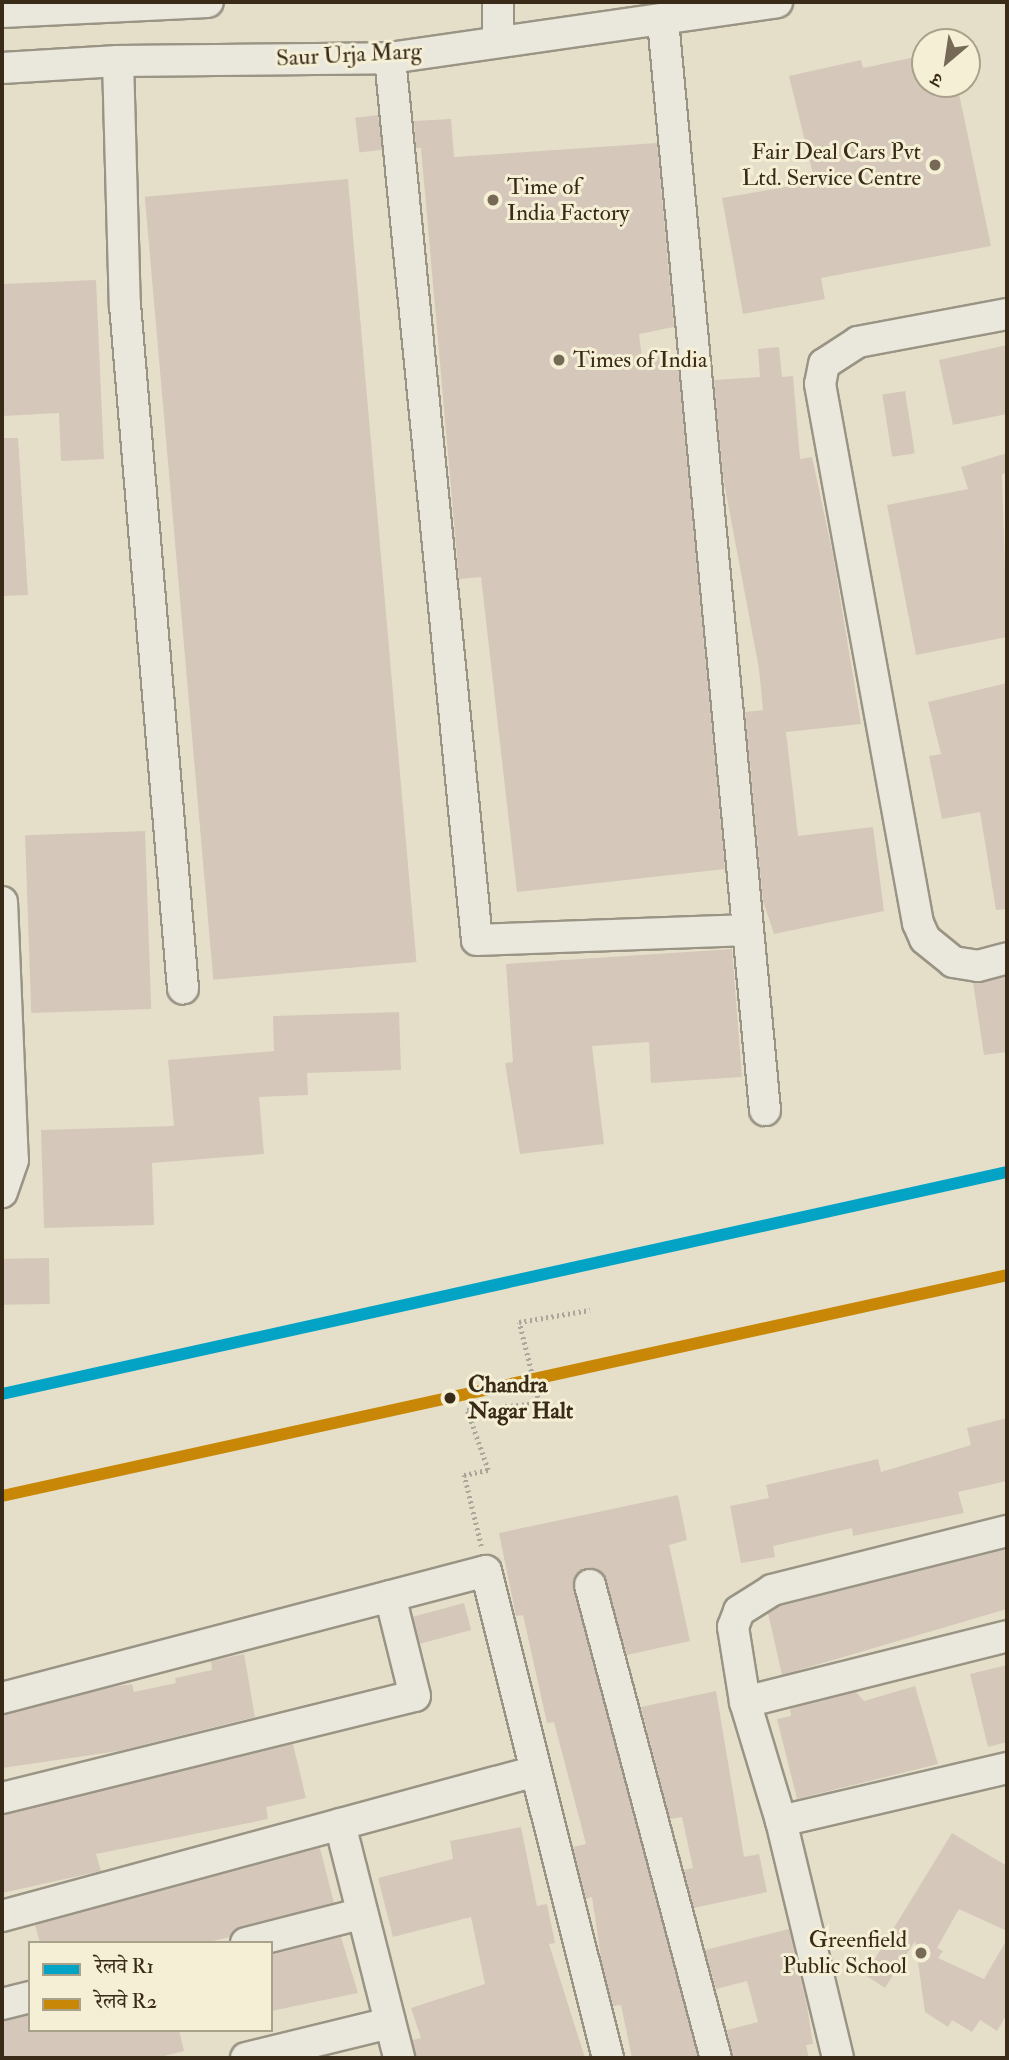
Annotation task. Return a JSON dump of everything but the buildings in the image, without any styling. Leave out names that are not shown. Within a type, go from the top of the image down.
[{"type":"street","points":[[2,12],[208,2]]},
{"type":"street","points":[[498,2],[499,41]]},
{"type":"street","name":"Saur Urja Marg","points":[[2,68],[118,61],[390,58],[499,41],[663,21],[776,2]]},
{"type":"street","points":[[663,21],[765,1110]]},
{"type":"street","points":[[390,58],[477,940],[748,930]]},
{"type":"street","points":[[118,61],[125,305],[183,989]]},
{"type":"street","points":[[1007,314],[858,342],[824,364],[820,383],[918,923],[925,939],[953,962],[978,966],[1007,958]]},
{"type":"street","points":[[2,902],[13,1160],[2,1192]]},
{"type":"street","points":[[838,2058],[781,1821],[745,1702],[733,1626],[739,1611],[754,1599],[1007,1531]]},
{"type":"street","points":[[2,1698],[486,1571],[608,2058]]},
{"type":"street","points":[[590,1585],[716,2058]]},
{"type":"street","points":[[2,1797],[415,1696],[390,1597]]},
{"type":"street","points":[[745,1702],[1007,1636]]},
{"type":"street","points":[[781,1821],[1007,1768]]},
{"type":"street","points":[[2,1916],[536,1771]]},
{"type":"street","points":[[340,1824],[360,1914],[399,2058]]},
{"type":"street","points":[[254,1941],[360,1914]]},
{"type":"street","points":[[2,2004],[28,1998]]},
{"type":"street","points":[[246,2058],[390,2023]]},
{"type":"path","points":[[486,1571],[464,1475],[488,1470],[467,1410],[539,1403],[519,1322],[590,1310]]},
{"type":"rail line","name":"R1","points":[[2,1394],[1007,1172]]},
{"type":"rail line","name":"R2","points":[[2,1496],[1007,1275]]},
{"type":"place","name":"Fair Deal Cars Pvt Ltd. Service Centre","points":[[935,165]]},
{"type":"place","name":"Time of India Factory","points":[[493,200]]},
{"type":"place","name":"Times of India","points":[[559,360]]},
{"type":"place","name":"Chandra Nagar Halt","points":[[450,1398]]},
{"type":"place","name":"Greenfield Public School","points":[[921,1953]]}]
